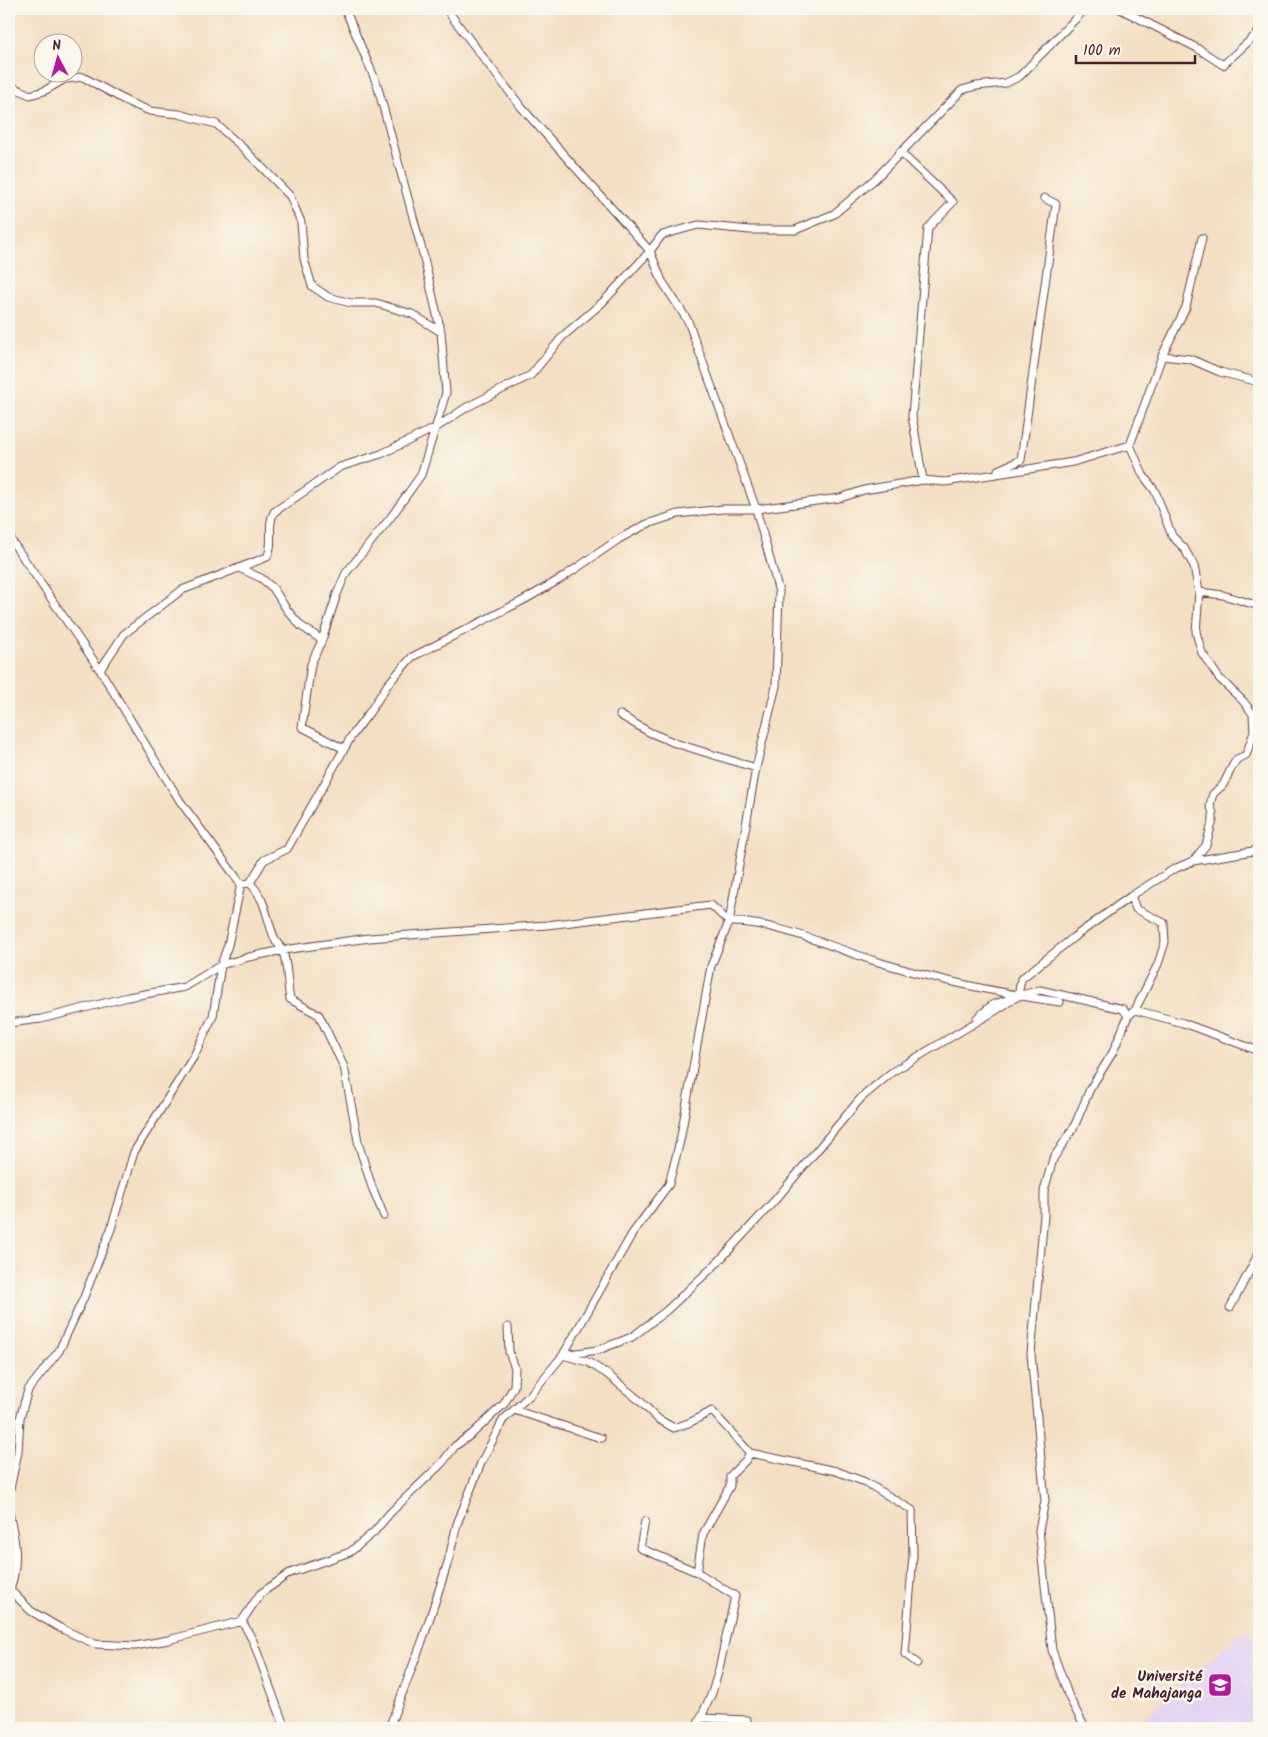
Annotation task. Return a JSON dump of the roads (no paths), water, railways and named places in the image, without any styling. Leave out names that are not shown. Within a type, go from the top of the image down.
[{"type":"street","points":[[344,749],[302,727],[311,664],[322,640],[346,573],[421,476],[446,393],[441,332],[423,254],[377,84],[345,9]]},
{"type":"street","points":[[389,1728],[425,1630],[448,1562],[457,1524],[474,1478],[503,1420],[530,1395],[563,1355],[632,1234],[668,1184],[680,1141],[711,966],[730,922],[756,768],[776,686],[779,592],[756,508],[688,320],[662,281],[650,252],[522,108],[446,9]]},
{"type":"street","points":[[100,670],[124,634],[182,590],[267,557],[271,550],[270,518],[274,512],[340,467],[382,454],[437,427],[468,407],[531,375],[563,336],[603,302],[650,252],[662,235],[698,224],[750,230],[795,230],[834,214],[876,178],[962,90],[976,86],[1006,83],[1020,76],[1086,9]]},
{"type":"street","points":[[1120,9],[1196,48],[1224,65],[1259,32]]},
{"type":"street","points":[[9,85],[30,95],[44,91],[65,78],[83,77],[150,112],[179,114],[216,124],[290,196],[302,222],[304,259],[312,286],[328,297],[351,302],[376,303],[412,314],[441,332]]},
{"type":"street","points":[[900,152],[953,202],[928,228],[912,416],[922,480]]},
{"type":"street","points":[[988,474],[1021,460],[1056,204],[1044,198]]},
{"type":"street","points":[[1193,860],[1206,845],[1213,820],[1210,805],[1213,794],[1223,785],[1233,764],[1246,755],[1256,733],[1253,714],[1243,701],[1219,678],[1202,653],[1196,632],[1199,592],[1194,566],[1184,548],[1172,536],[1156,491],[1143,475],[1130,445],[1162,356],[1186,307],[1202,238]]},
{"type":"street","points":[[1162,356],[1190,359],[1220,372],[1259,382]]},
{"type":"street","points":[[250,883],[264,860],[286,849],[344,749],[388,684],[412,657],[524,600],[562,578],[619,539],[647,524],[678,514],[723,509],[756,508],[840,498],[864,490],[922,480],[945,482],[1073,462],[1130,445]]},
{"type":"street","points":[[9,537],[100,670],[180,801],[241,884],[228,945],[221,965],[213,1016],[194,1056],[134,1152],[112,1229],[84,1297],[59,1351],[28,1390],[20,1418],[18,1452],[9,1493]]},
{"type":"street","points":[[239,568],[261,578],[273,588],[287,610],[301,626],[322,640]]},
{"type":"street","points":[[1199,592],[1223,595],[1259,606]]},
{"type":"street","points":[[620,715],[649,732],[675,743],[756,768]]},
{"type":"street","points":[[1018,996],[1021,979],[1074,937],[1130,896],[1160,877],[1193,860],[1259,850]]},
{"type":"street","points":[[241,884],[250,883]]},
{"type":"street","points":[[250,883],[259,893],[276,942],[283,950],[290,999],[319,1015],[344,1066],[360,1146],[372,1187],[384,1216]]},
{"type":"street","points":[[1085,1728],[1070,1697],[1052,1650],[1039,1530],[1046,1502],[1030,1354],[1044,1216],[1044,1191],[1053,1159],[1074,1127],[1090,1089],[1113,1052],[1128,1016],[1135,1010],[1158,964],[1165,942],[1164,923],[1136,909],[1130,896]]},
{"type":"street","points":[[9,1023],[41,1020],[128,997],[185,988],[221,965],[283,950],[369,938],[547,925],[711,905],[730,922],[741,921],[784,930],[886,964],[957,983],[1018,996],[1060,1002]]},
{"type":"street","points":[[563,1355],[598,1350],[632,1338],[667,1310],[718,1262],[776,1199],[861,1098],[892,1072],[965,1029],[992,1005],[1040,990],[1123,1009],[1128,1016]]},
{"type":"street","points":[[1135,1010],[1183,1023],[1259,1051]]},
{"type":"street","points":[[1230,1308],[1259,1253]]},
{"type":"street","points":[[9,1514],[15,1540],[16,1573],[10,1589],[31,1611],[60,1628],[95,1644],[135,1646],[242,1622],[260,1594],[290,1573],[350,1552],[374,1532],[390,1513],[442,1462],[455,1446],[472,1434],[504,1404],[514,1386],[515,1368],[509,1352],[508,1327]]},
{"type":"street","points":[[563,1355],[588,1362],[607,1374],[639,1400],[658,1419],[674,1428],[712,1411],[750,1453],[836,1471],[865,1482],[912,1510],[913,1555],[905,1654],[917,1663]]},
{"type":"street","points":[[514,1410],[601,1438]]},
{"type":"street","points":[[697,1572],[703,1534],[730,1486],[730,1476],[746,1460],[750,1453]]},
{"type":"street","points":[[645,1521],[640,1548],[697,1572],[735,1596],[720,1669],[702,1718],[696,1728]]},
{"type":"street","points":[[242,1622],[253,1641],[285,1728]]},
{"type":"street","points":[[702,1718],[747,1720]]},
{"type":"place","name":"Université de Mahajanga","points":[[1220,1685]]}]
